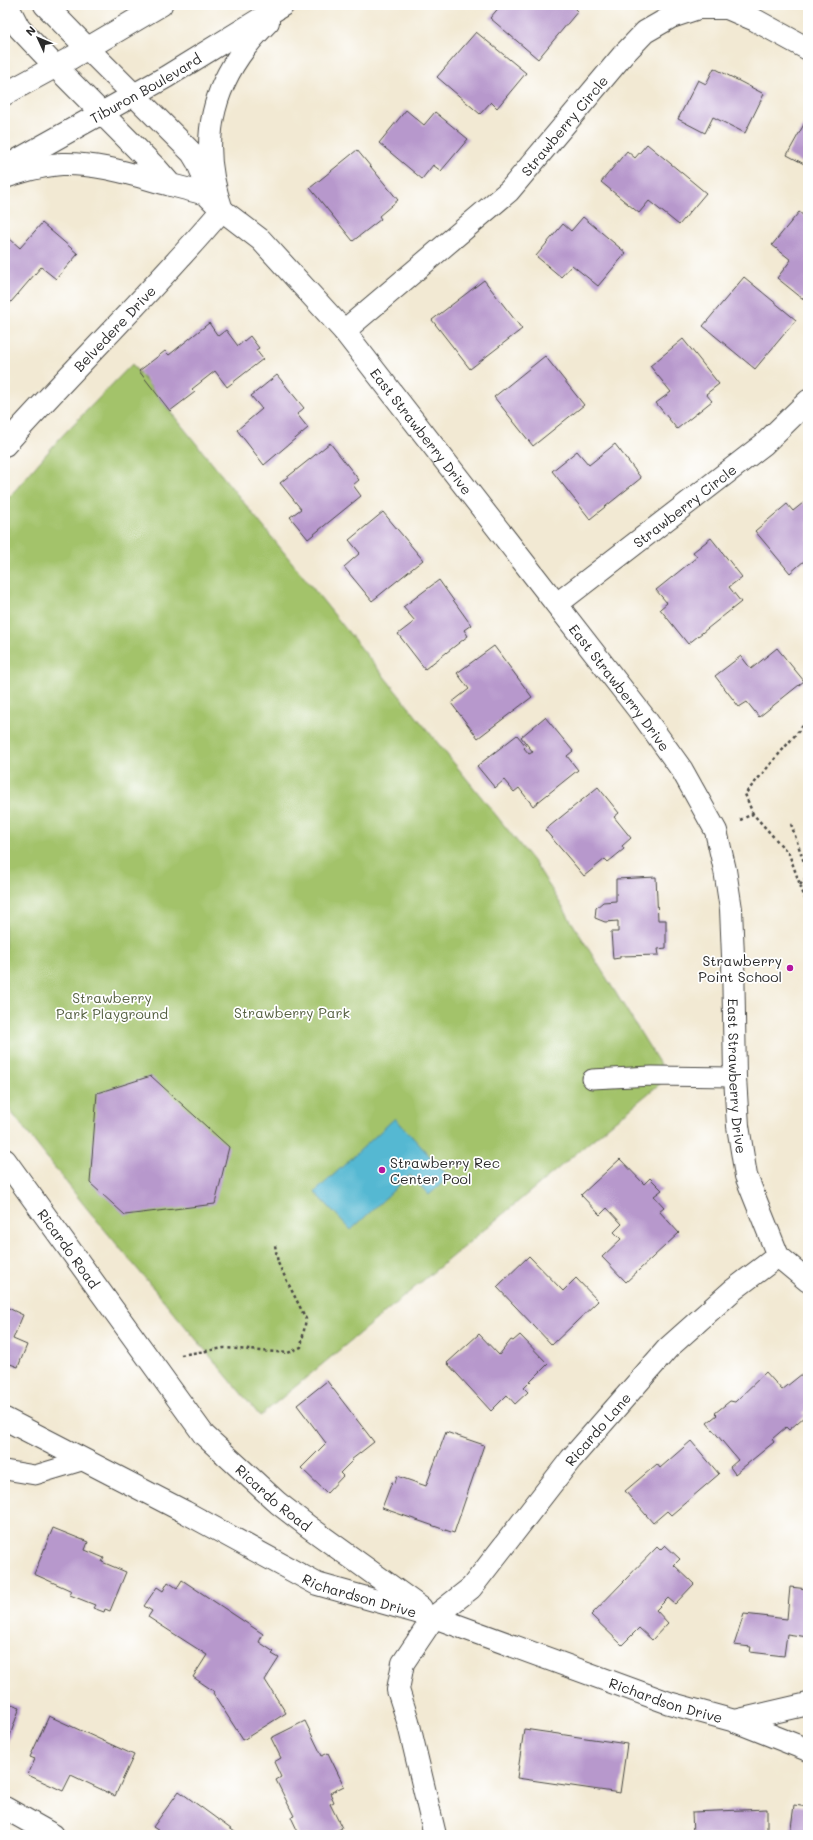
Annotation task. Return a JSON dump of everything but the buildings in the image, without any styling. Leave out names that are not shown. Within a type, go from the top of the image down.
[{"type":"street","points":[[7,5],[19,28],[171,185]]},
{"type":"street","points":[[5,177],[36,168],[61,164],[82,165],[105,167],[206,194],[205,180],[199,164],[192,153],[45,5]]},
{"type":"street","points":[[5,94],[161,5]]},
{"type":"street","name":"Tiburon Boulevard","points":[[5,166],[135,95],[283,5]]},
{"type":"street","points":[[222,210],[212,172],[210,150],[211,128],[215,107],[222,86],[235,63],[263,27],[286,5]]},
{"type":"street","name":"Strawberry Circle","points":[[344,331],[509,191],[623,55],[645,32],[670,17],[698,8],[727,8],[756,20],[808,49]]},
{"type":"street","name":"East Strawberry Drive","points":[[206,194],[222,210],[261,240],[344,331],[644,717],[682,770],[716,831],[725,870],[730,909],[733,956],[735,1077],[738,1126],[746,1176],[778,1256],[808,1281]]},
{"type":"street","name":"Belvedere Drive","points":[[5,445],[56,388],[196,240],[222,210]]},
{"type":"street","name":"Strawberry Circle","points":[[557,604],[764,444],[808,401]]},
{"type":"street","name":"Ricardo Road","points":[[5,1160],[204,1435],[308,1527],[434,1617]]},
{"type":"street","name":"Ricardo Lane","points":[[434,1617],[470,1588],[571,1459],[668,1348],[733,1290],[778,1256]]},
{"type":"street","name":"Richardson Drive","points":[[5,1419],[185,1512],[318,1584],[434,1617],[669,1703],[735,1721],[808,1750]]},
{"type":"street","points":[[434,1617],[402,1663],[398,1690],[408,1721],[435,1835]]},
{"type":"street","name":"Richardson Drive","points":[[735,1721],[808,1704]]},
{"type":"street","points":[[5,1808],[53,1835]]},
{"type":"lane","points":[[592,1079],[652,1076],[735,1077]]},
{"type":"lane","points":[[5,1470],[35,1475],[85,1460]]},
{"type":"path","points":[[808,720],[745,794],[753,814],[789,854],[808,907]]},
{"type":"path","points":[[716,831],[753,814]]},
{"type":"path","points":[[791,824],[808,875],[800,885]]},
{"type":"path","points":[[155,1368],[184,1353],[224,1348],[288,1353],[301,1346],[306,1319],[278,1263],[275,1245]]},
{"type":"green space","name":"Strawberry Park","points":[[132,364],[537,866],[668,1077],[260,1416],[84,1205],[5,1104],[5,502],[60,438]]},
{"type":"water","points":[[395,1118],[449,1177],[429,1195],[410,1175],[351,1230],[315,1192]]},
{"type":"place","name":"Strawberry Point School","points":[[790,968]]},
{"type":"place","name":"Strawberry Rec Center Pool","points":[[382,1170]]},
{"type":"park label","name":"Strawberry Park Playground","points":[[112,1006]]}]
